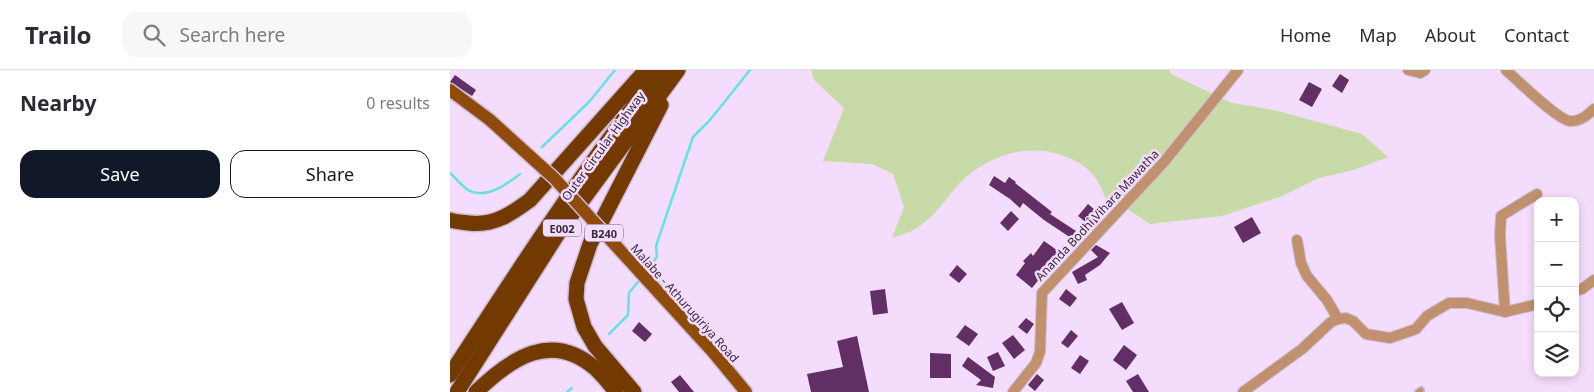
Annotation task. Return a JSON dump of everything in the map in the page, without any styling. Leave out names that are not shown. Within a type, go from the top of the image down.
[{"type":"highway","points":[[450,220],[481,224],[495,222],[512,214],[530,200],[646,70]]},
{"type":"highway","name":"Outer Circular Highway","points":[[450,375],[547,227],[630,110],[662,70]]},
{"type":"highway","points":[[634,392],[595,346],[584,327],[576,299],[577,283],[590,244],[678,70]]},
{"type":"highway","name":"Outer Circular Highway","points":[[457,392],[559,232],[678,70]]},
{"type":"highway","points":[[476,392],[510,363],[523,355],[549,349],[574,354],[596,368],[616,392]]},
{"type":"main road","name":"Malabe - Athurugiriya Road","points":[[450,90],[490,120],[554,178],[712,351],[746,392]]},
{"type":"street","name":"Ananda Bodhi Vihara Mawatha","points":[[1013,392],[1036,362],[1040,352],[1042,293],[1164,162],[1238,70]]},
{"type":"street","points":[[1408,70],[1420,73],[1425,70]]},
{"type":"street","points":[[1506,70],[1568,121],[1577,121],[1594,109]]},
{"type":"street","points":[[1504,312],[1500,235],[1501,216],[1537,194]]},
{"type":"street","points":[[1297,240],[1300,262],[1307,276],[1342,318],[1353,321],[1366,334],[1390,338],[1416,329],[1427,316],[1449,303],[1467,303],[1504,312],[1534,305]]},
{"type":"street","points":[[1579,290],[1594,280]]},
{"type":"street","points":[[1243,392],[1302,349],[1331,322],[1342,318]]},
{"type":"green space","points":[[811,70],[1169,70],[1171,74],[1232,103],[1274,110],[1362,134],[1388,157],[1354,170],[1319,178],[1280,197],[1222,216],[1150,224],[1105,197],[1094,176],[1079,163],[1050,152],[1022,151],[994,159],[981,166],[959,184],[923,224],[892,238],[904,207],[893,174],[872,164],[823,161],[844,108],[814,80]]},
{"type":"building","points":[[1340,74],[1349,80],[1342,93],[1332,86]]},
{"type":"building","points":[[455,75],[476,90],[472,96],[450,82]]},
{"type":"building","points":[[1309,82],[1322,89],[1312,107],[1299,100]]},
{"type":"building","points":[[994,176],[1005,183],[1009,177],[1016,182],[1052,212],[1050,214],[1076,231],[1071,238],[1023,203],[1020,208],[989,185]]},
{"type":"building","points":[[1088,204],[1102,216],[1093,228],[1078,216]]},
{"type":"building","points":[[1011,211],[1019,219],[1008,231],[1000,223]]},
{"type":"building","points":[[1252,217],[1261,233],[1243,243],[1234,227]]},
{"type":"building","points":[[1044,241],[1061,253],[1053,264],[1057,267],[1049,275],[1045,272],[1032,288],[1016,275],[1025,263],[1023,261],[1031,253],[1033,256]]},
{"type":"building","points":[[1096,245],[1110,253],[1100,265],[1085,275],[1087,280],[1078,284],[1072,272],[1098,257],[1091,250]]},
{"type":"building","points":[[957,265],[967,274],[959,283],[949,275]]},
{"type":"building","points":[[885,289],[888,313],[873,315],[870,291]]},
{"type":"building","points":[[1066,289],[1077,298],[1070,307],[1059,299]]},
{"type":"building","points":[[1122,302],[1134,323],[1122,330],[1109,309]]},
{"type":"building","points":[[1026,318],[1034,324],[1027,334],[1018,327]]},
{"type":"building","points":[[639,322],[652,334],[645,342],[632,331]]},
{"type":"building","points":[[965,325],[978,334],[969,346],[956,337]]},
{"type":"building","points":[[1071,330],[1078,336],[1068,348],[1061,343]]},
{"type":"building","points":[[1013,335],[1025,350],[1014,359],[1002,343]]},
{"type":"building","points":[[857,336],[869,392],[811,392],[807,374],[843,367],[837,341]]},
{"type":"building","points":[[1124,345],[1137,355],[1126,370],[1113,360]]},
{"type":"building","points":[[998,352],[1005,366],[993,371],[987,357]]},
{"type":"building","points":[[930,353],[951,354],[951,378],[930,378]]},
{"type":"building","points":[[1080,355],[1089,361],[1080,374],[1071,368]]},
{"type":"building","points":[[968,357],[995,377],[993,388],[976,385],[981,380],[962,366]]},
{"type":"building","points":[[1037,374],[1044,380],[1035,391],[1028,385]]},
{"type":"building","points":[[1138,374],[1149,392],[1133,392],[1126,381]]},
{"type":"building","points":[[680,375],[694,392],[679,392],[671,382]]},
{"type":"waterway","points":[[542,147],[589,102],[615,70]]},
{"type":"waterway","points":[[645,272],[657,257],[656,246],[693,137],[710,120],[750,70]]},
{"type":"waterway","points":[[450,173],[468,190],[475,193],[496,190],[520,174]]},
{"type":"waterway","points":[[609,334],[628,315],[629,293],[641,278]]},
{"type":"waterway","points":[[567,392],[572,388]]}]
